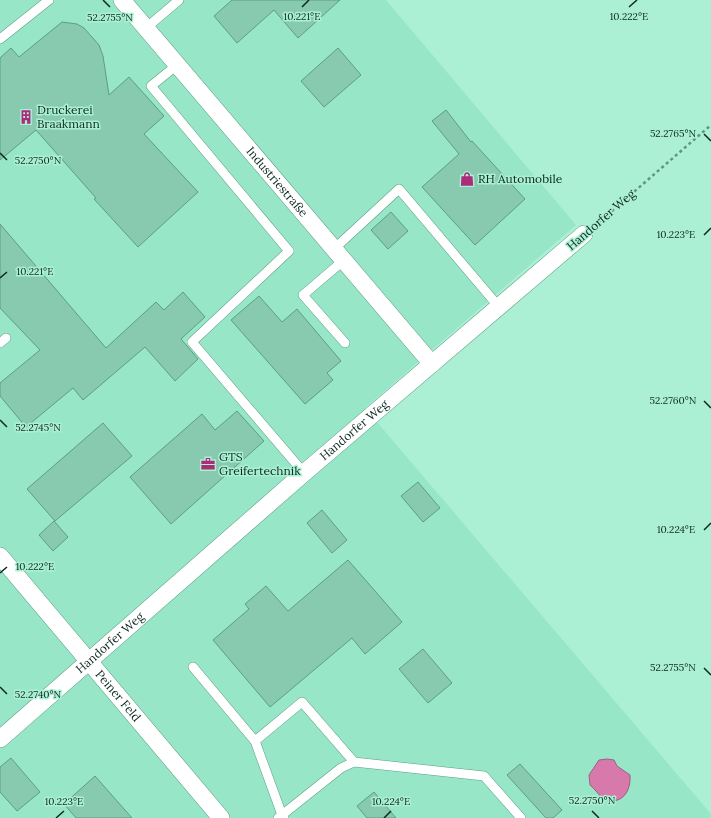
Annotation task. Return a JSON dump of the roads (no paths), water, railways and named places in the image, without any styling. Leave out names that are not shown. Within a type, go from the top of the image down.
[{"type":"street","name":"Industriestraße","points":[[122,0],[432,364]]},
{"type":"street","name":"Handorfer Weg","points":[[0,739],[304,473],[584,234]]},
{"type":"street","name":"Peiner Feld","points":[[0,556],[221,818]]},
{"type":"lane","points":[[0,39],[49,0]]},
{"type":"lane","points":[[146,28],[179,0]]},
{"type":"lane","points":[[177,65],[151,86],[289,251],[192,342],[304,473]]},
{"type":"lane","points":[[345,343],[303,295],[399,189],[499,307]]},
{"type":"lane","points":[[193,667],[255,741],[281,817],[341,768],[354,762],[484,776],[521,818]]},
{"type":"lane","points":[[255,741],[302,702],[354,762]]},
{"type":"place","name":"Druckerei Braakmann","points":[[26,117]]},
{"type":"place","name":"RH Automobile","points":[[467,179]]},
{"type":"place","name":"GTS Greifertechnik","points":[[208,464]]}]
